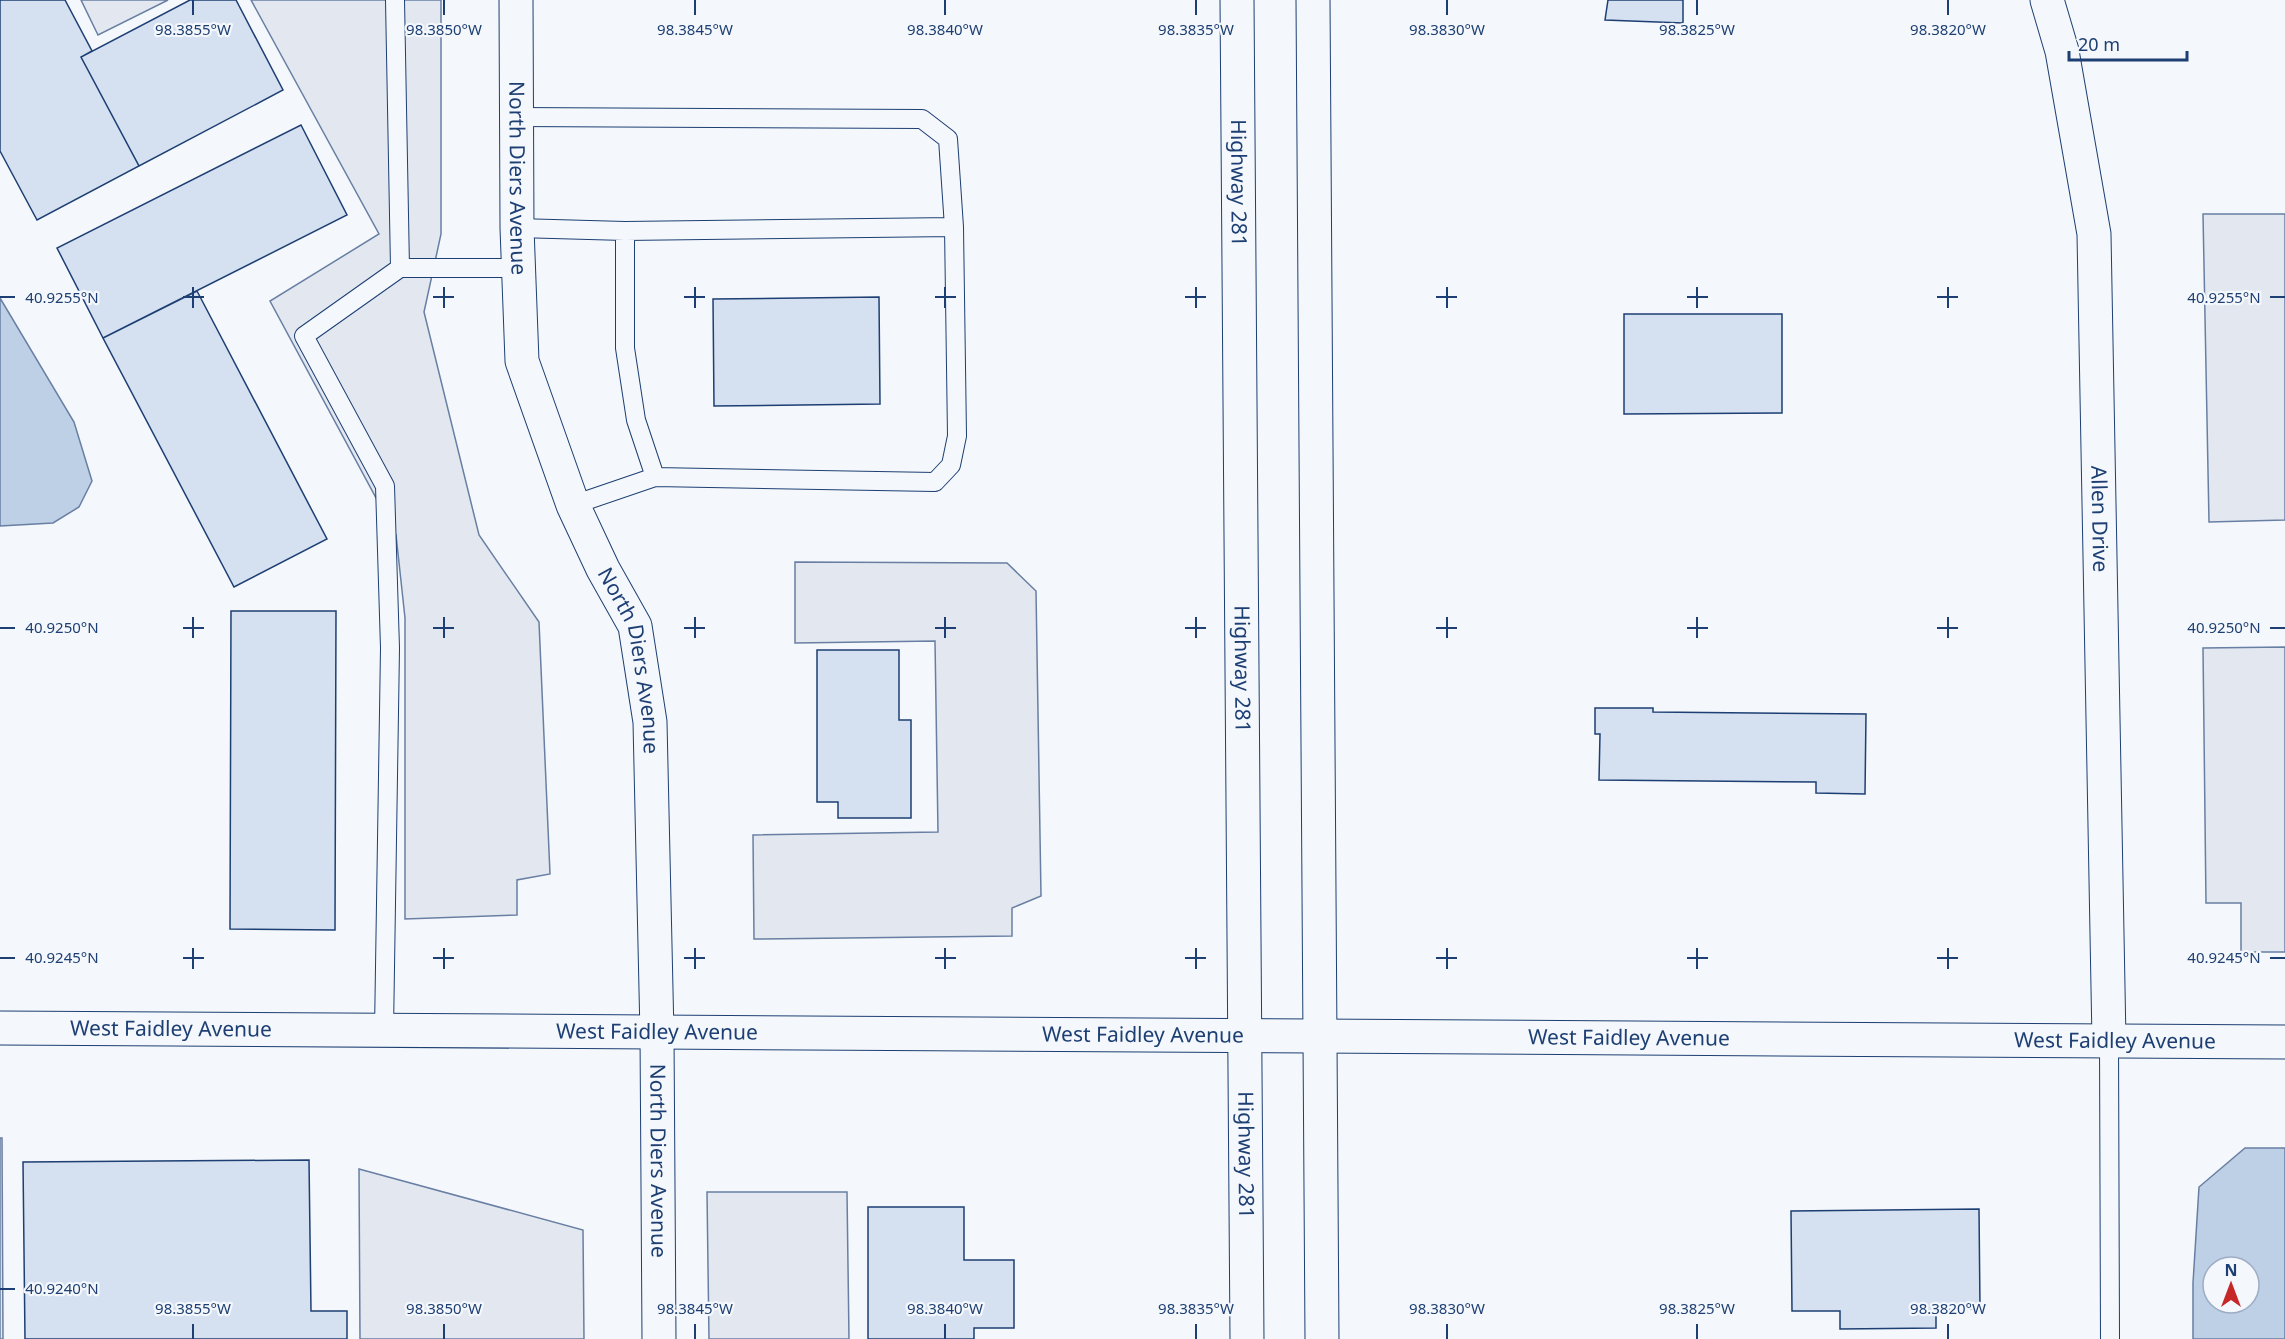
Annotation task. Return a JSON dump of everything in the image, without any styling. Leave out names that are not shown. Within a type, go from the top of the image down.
[{"type":"main road","name":"North Diers Avenue","points":[[516,0],[515,117],[522,361],[573,505],[603,569],[635,626],[650,722],[657,1034],[659,1339]]},
{"type":"main road","name":"Highway 281","points":[[1237,0],[1247,1339]]},
{"type":"main road","points":[[1313,0],[1322,1339]]},
{"type":"main road","name":"Allen Drive","points":[[2047,0],[2062,51],[2094,234],[2109,1041]]},
{"type":"main road","name":"West Faidley Avenue","points":[[0,1028],[657,1034],[1321,1034],[2285,1042]]},
{"type":"lane","points":[[395,0],[400,268]]},
{"type":"lane","points":[[515,117],[922,119],[948,139],[954,226],[957,436],[951,465],[935,482],[655,477],[573,505]]},
{"type":"lane","points":[[517,228],[625,231],[954,226]]},
{"type":"lane","points":[[625,231],[625,348],[636,420],[655,477]]},
{"type":"lane","points":[[384,1031],[390,648],[385,486],[304,336],[400,268],[519,268]]},
{"type":"lane","points":[[2109,1041],[2110,1339]]},
{"type":"shaded area","points":[[81,0],[168,0],[98,35]]},
{"type":"shaded area","points":[[251,0],[441,0],[441,234],[424,312],[479,535],[539,622],[550,874],[517,880],[517,915],[405,919],[405,618],[396,535],[270,301],[379,234]]},
{"type":"shaded area","points":[[2203,214],[2285,214],[2285,520],[2209,522]]},
{"type":"shaded area","points":[[795,562],[1007,563],[1036,591],[1041,896],[1012,908],[1012,936],[754,939],[753,835],[938,832],[935,641],[795,643]]},
{"type":"shaded area","points":[[2285,647],[2285,952],[2241,952],[2241,903],[2206,903],[2203,648]]},
{"type":"shaded area","points":[[0,1138],[2,1138],[3,1339],[0,1339]]},
{"type":"shaded area","points":[[359,1169],[583,1230],[584,1339],[360,1339]]},
{"type":"shaded area","points":[[707,1192],[847,1192],[849,1339],[709,1339]]},
{"type":"water","points":[[0,298],[74,422],[92,481],[79,507],[53,523],[0,526]]},
{"type":"water","points":[[2245,1148],[2285,1148],[2285,1339],[2193,1339],[2193,1283],[2199,1187]]},
{"type":"building","points":[[0,0],[65,0],[92,51],[81,57],[139,166],[37,220],[0,151]]},
{"type":"building","points":[[190,0],[236,0],[283,90],[139,166],[81,57]]},
{"type":"building","points":[[1608,0],[1683,0],[1683,23],[1605,20]]},
{"type":"building","points":[[301,125],[347,215],[103,338],[57,248]]},
{"type":"building","points":[[197,291],[327,539],[234,587],[103,338]]},
{"type":"building","points":[[879,297],[880,404],[714,406],[713,299]]},
{"type":"building","points":[[1624,314],[1782,314],[1782,413],[1624,414]]},
{"type":"building","points":[[231,611],[336,611],[335,930],[230,929]]},
{"type":"building","points":[[817,650],[899,650],[899,720],[911,720],[911,818],[838,818],[838,802],[817,802]]},
{"type":"building","points":[[1595,708],[1653,708],[1653,712],[1866,714],[1865,794],[1816,793],[1816,782],[1599,780],[1600,734],[1595,734]]},
{"type":"building","points":[[309,1160],[311,1311],[347,1311],[347,1339],[25,1339],[23,1162]]},
{"type":"building","points":[[868,1207],[964,1207],[964,1260],[1014,1260],[1014,1328],[974,1328],[974,1339],[868,1339]]},
{"type":"building","points":[[1979,1209],[1980,1309],[1936,1310],[1936,1328],[1840,1329],[1840,1311],[1792,1311],[1791,1211]]}]
